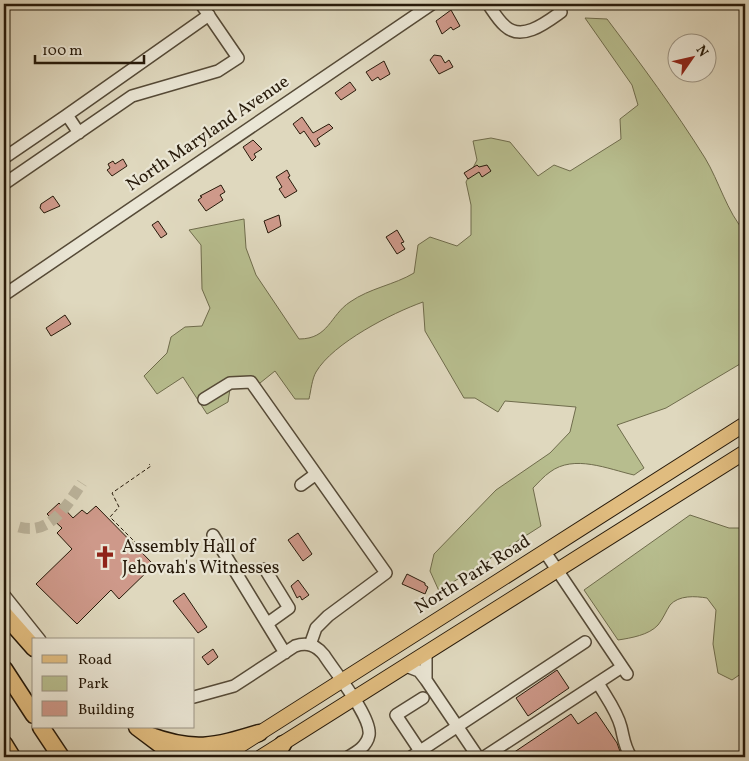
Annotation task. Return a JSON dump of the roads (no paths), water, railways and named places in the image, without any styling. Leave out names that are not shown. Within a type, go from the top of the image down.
[{"type":"highway","points":[[4,614],[32,646]]},
{"type":"highway","points":[[4,669],[32,712]]},
{"type":"highway","points":[[42,728],[61,757]]},
{"type":"highway","points":[[142,731],[167,742],[198,747],[213,746],[259,733]]},
{"type":"highway","points":[[142,731],[178,757]]},
{"type":"highway","points":[[4,744],[12,757]]},
{"type":"main road","name":"North Park Road","points":[[222,757],[745,424]]},
{"type":"main road","points":[[261,757],[278,750],[353,699],[745,452]]},
{"type":"street","points":[[4,184],[132,96],[218,71],[238,58],[201,4]]},
{"type":"street","name":"North Maryland Avenue","points":[[4,295],[432,4]]},
{"type":"street","points":[[488,4],[505,26],[520,31],[529,31],[544,24],[561,12]]},
{"type":"street","points":[[4,158],[209,15]]},
{"type":"street","points":[[67,115],[79,133]]},
{"type":"street","points":[[204,399],[230,383],[251,382],[386,573],[328,616],[316,628],[310,645]]},
{"type":"street","points":[[301,485],[316,474]]},
{"type":"street","points":[[213,535],[285,653]]},
{"type":"street","points":[[484,757],[598,684],[625,670],[544,552]]},
{"type":"street","points":[[265,569],[289,608],[268,624]]},
{"type":"street","points":[[4,595],[38,638]]},
{"type":"street","points":[[423,698],[396,715],[416,754],[585,642]]},
{"type":"street","points":[[195,697],[234,686],[302,644],[318,648],[367,722],[369,736],[361,748],[348,757]]},
{"type":"street","points":[[426,653],[426,680]]},
{"type":"street","points":[[406,666],[419,671],[478,757]]},
{"type":"street","points":[[598,684],[615,710],[621,727],[623,745],[631,757]]},
{"type":"tunnel","points":[[19,527],[30,529],[49,523],[64,509],[82,483]]},
{"type":"place","name":"Assembly Hall of Jehovah's Witnesses","points":[[105,557]]}]
